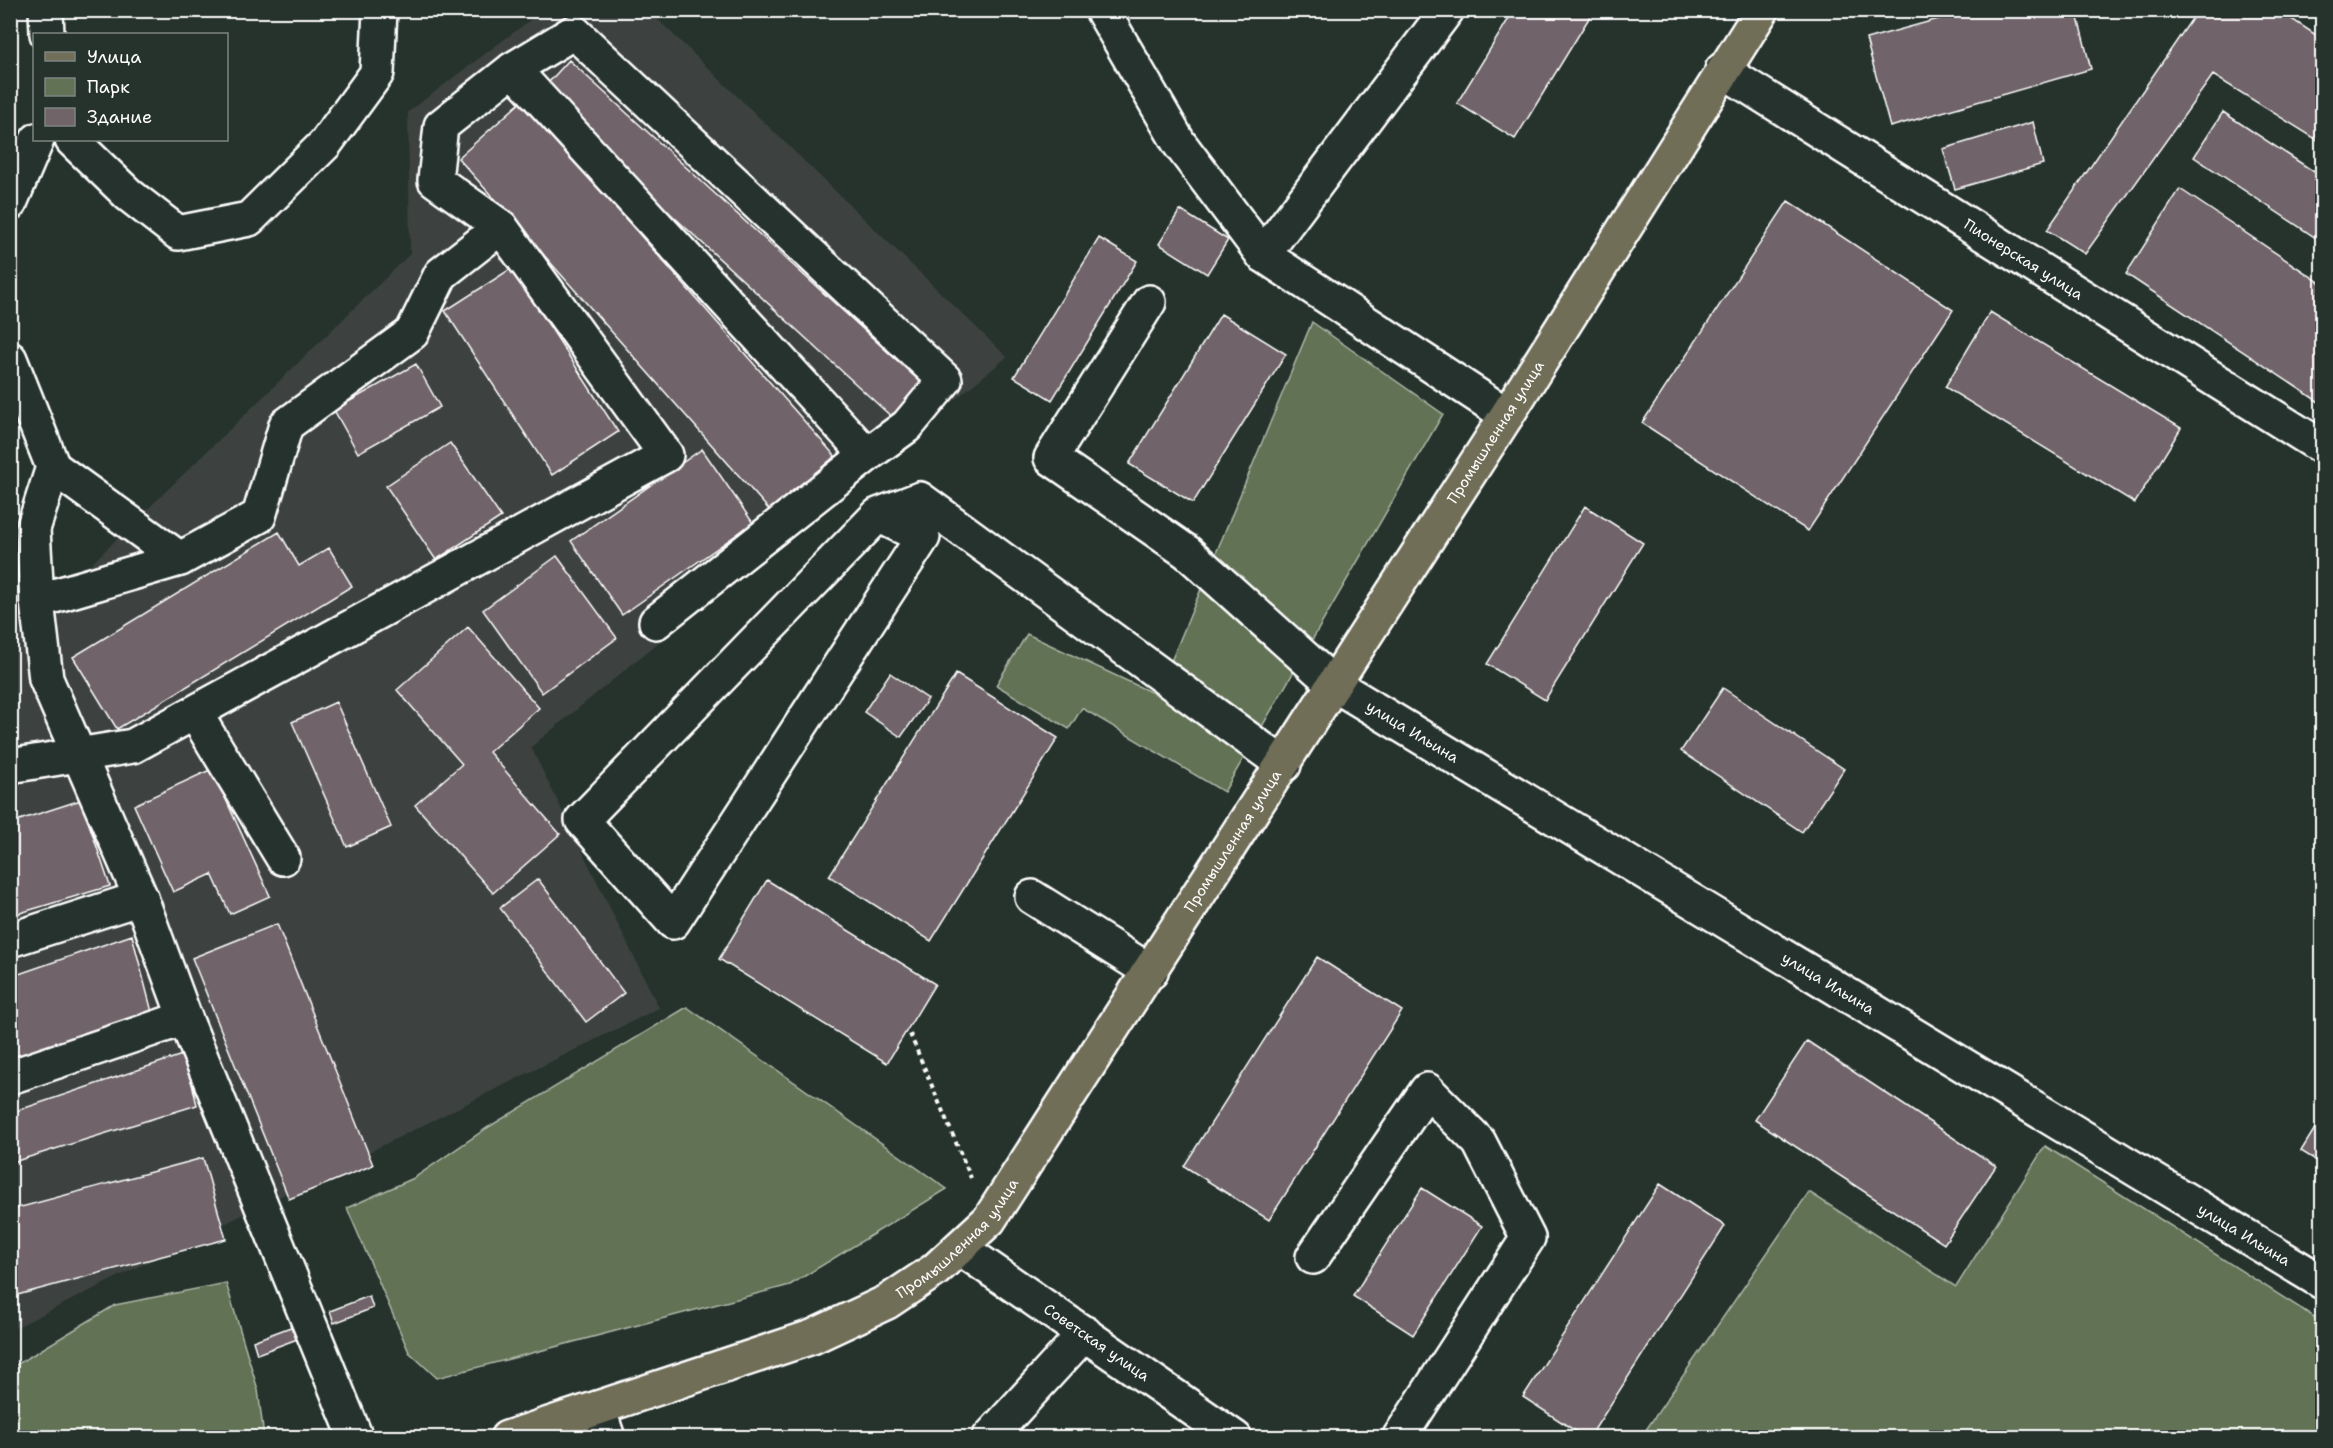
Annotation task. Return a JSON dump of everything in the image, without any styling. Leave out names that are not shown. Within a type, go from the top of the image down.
[{"type":"main road","name":"Промышленная улица","points":[[507,1437],[603,1423],[812,1337],[887,1302],[935,1270],[989,1220],[1284,765],[1762,10]]},
{"type":"street","points":[[46,10],[47,33]]},
{"type":"street","points":[[73,141],[129,195],[178,233],[249,219],[325,144],[377,74],[380,10]]},
{"type":"street","points":[[1102,10],[1179,143],[1263,255],[1507,415]]},
{"type":"street","points":[[1263,255],[1447,10]]},
{"type":"street","points":[[10,766],[133,747],[666,455],[501,227],[435,180],[441,126],[513,69],[574,32],[945,380],[907,426],[656,622]]},
{"type":"street","points":[[513,69],[867,455]]},
{"type":"street","name":"Пионерская улица","points":[[1722,70],[2322,447]]},
{"type":"street","points":[[10,203],[37,141]]},
{"type":"street","points":[[37,601],[180,559],[259,516],[286,425],[412,333],[441,274],[501,227]]},
{"type":"street","name":"улица Ильина","points":[[1149,302],[1052,458],[1187,552],[1335,685],[2322,1282]]},
{"type":"street","points":[[10,359],[53,467],[180,559]]},
{"type":"street","points":[[53,467],[33,529],[37,601],[46,678],[141,898],[185,1018],[356,1437]]},
{"type":"street","points":[[878,515],[923,537],[673,922],[582,820],[878,515],[920,499],[1284,765]]},
{"type":"street","points":[[195,713],[283,858]]},
{"type":"street","points":[[1032,897],[1151,972]]},
{"type":"street","points":[[10,940],[141,898]]},
{"type":"street","points":[[10,1077],[185,1018]]},
{"type":"street","points":[[1313,1257],[1427,1090],[1479,1142],[1528,1238],[1399,1437]]},
{"type":"street","name":"Советская улица","points":[[960,1248],[1235,1437]]},
{"type":"street","points":[[989,1437],[1085,1333]]},
{"type":"path","points":[[910,1034],[989,1220]]},
{"type":"shaded area","points":[[542,11],[649,11],[1007,357],[531,747],[659,1008],[11,1330],[11,642],[410,254],[408,112]]},
{"type":"green space","points":[[1312,322],[1443,414],[1224,792],[1082,708],[1069,729],[996,685],[1027,634],[1157,695]]},
{"type":"green space","points":[[687,1007],[947,1189],[790,1285],[437,1378],[409,1352],[347,1208],[414,1178],[487,1128]]},
{"type":"green space","points":[[2045,1146],[2322,1322],[2322,1437],[1641,1437],[1809,1192],[1956,1287]]},
{"type":"green space","points":[[226,1283],[258,1390],[264,1437],[11,1437],[11,1368],[115,1305]]},
{"type":"building","points":[[1514,10],[1594,10],[1515,139],[1457,103]]},
{"type":"building","points":[[1971,10],[2076,10],[2091,69],[1890,127],[1866,39]]},
{"type":"building","points":[[2198,10],[2278,10],[2322,39],[2322,143],[2213,75],[2085,254],[2047,230]]},
{"type":"building","points":[[569,60],[925,386],[895,420],[539,93]]},
{"type":"building","points":[[522,101],[835,456],[771,512],[458,158]]},
{"type":"building","points":[[2223,112],[2322,177],[2322,242],[2194,157]]},
{"type":"building","points":[[2033,122],[2043,164],[1955,189],[1943,149]]},
{"type":"building","points":[[2180,189],[2322,284],[2322,404],[2126,274]]},
{"type":"building","points":[[1788,201],[1953,310],[1808,531],[1642,423]]},
{"type":"building","points":[[1180,210],[1228,240],[1207,274],[1159,244]]},
{"type":"building","points":[[1099,238],[1137,261],[1052,400],[1014,377]]},
{"type":"building","points":[[512,268],[618,432],[552,475],[445,311]]},
{"type":"building","points":[[1990,312],[2181,428],[2135,503],[1945,387]]},
{"type":"building","points":[[1221,314],[1286,354],[1193,503],[1129,464]]},
{"type":"building","points":[[416,364],[440,407],[358,453],[334,410]]},
{"type":"building","points":[[450,443],[501,517],[436,560],[386,486]]},
{"type":"building","points":[[702,449],[753,523],[622,615],[571,541]]},
{"type":"building","points":[[1585,506],[1643,543],[1545,700],[1487,664]]},
{"type":"building","points":[[279,532],[299,566],[329,548],[352,586],[117,729],[73,657]]},
{"type":"building","points":[[557,556],[617,638],[542,693],[483,610]]},
{"type":"building","points":[[468,627],[539,708],[489,752],[560,834],[493,893],[415,805],[462,764],[397,690]]},
{"type":"building","points":[[890,673],[928,699],[901,737],[864,712]]},
{"type":"building","points":[[956,674],[1058,738],[931,941],[829,876]]},
{"type":"building","points":[[1723,688],[1844,769],[1802,832],[1681,751]]},
{"type":"building","points":[[336,702],[391,827],[347,847],[292,722]]},
{"type":"building","points":[[212,769],[270,896],[230,914],[212,874],[173,892],[134,805]]},
{"type":"building","points":[[81,800],[110,886],[10,916],[10,823]]},
{"type":"building","points":[[538,879],[624,993],[586,1022],[500,908]]},
{"type":"building","points":[[767,880],[935,984],[887,1063],[719,959]]},
{"type":"building","points":[[277,924],[373,1165],[289,1199],[192,958]]},
{"type":"building","points":[[132,935],[153,1016],[10,1062],[10,977]]},
{"type":"building","points":[[1317,957],[1402,1011],[1269,1220],[1184,1166]]},
{"type":"building","points":[[1807,1041],[1996,1166],[1944,1244],[1755,1120]]},
{"type":"building","points":[[185,1054],[197,1105],[10,1163],[10,1113]]},
{"type":"building","points":[[2322,1117],[2322,1164],[2301,1151]]},
{"type":"building","points":[[203,1158],[226,1239],[10,1297],[10,1210]]},
{"type":"building","points":[[1660,1184],[1725,1226],[1589,1438],[1586,1438],[1523,1397]]},
{"type":"building","points":[[1422,1188],[1482,1226],[1413,1335],[1353,1296]]},
{"type":"building","points":[[369,1296],[373,1308],[334,1323],[330,1311]]},
{"type":"building","points":[[296,1325],[300,1338],[257,1354],[253,1341]]}]
